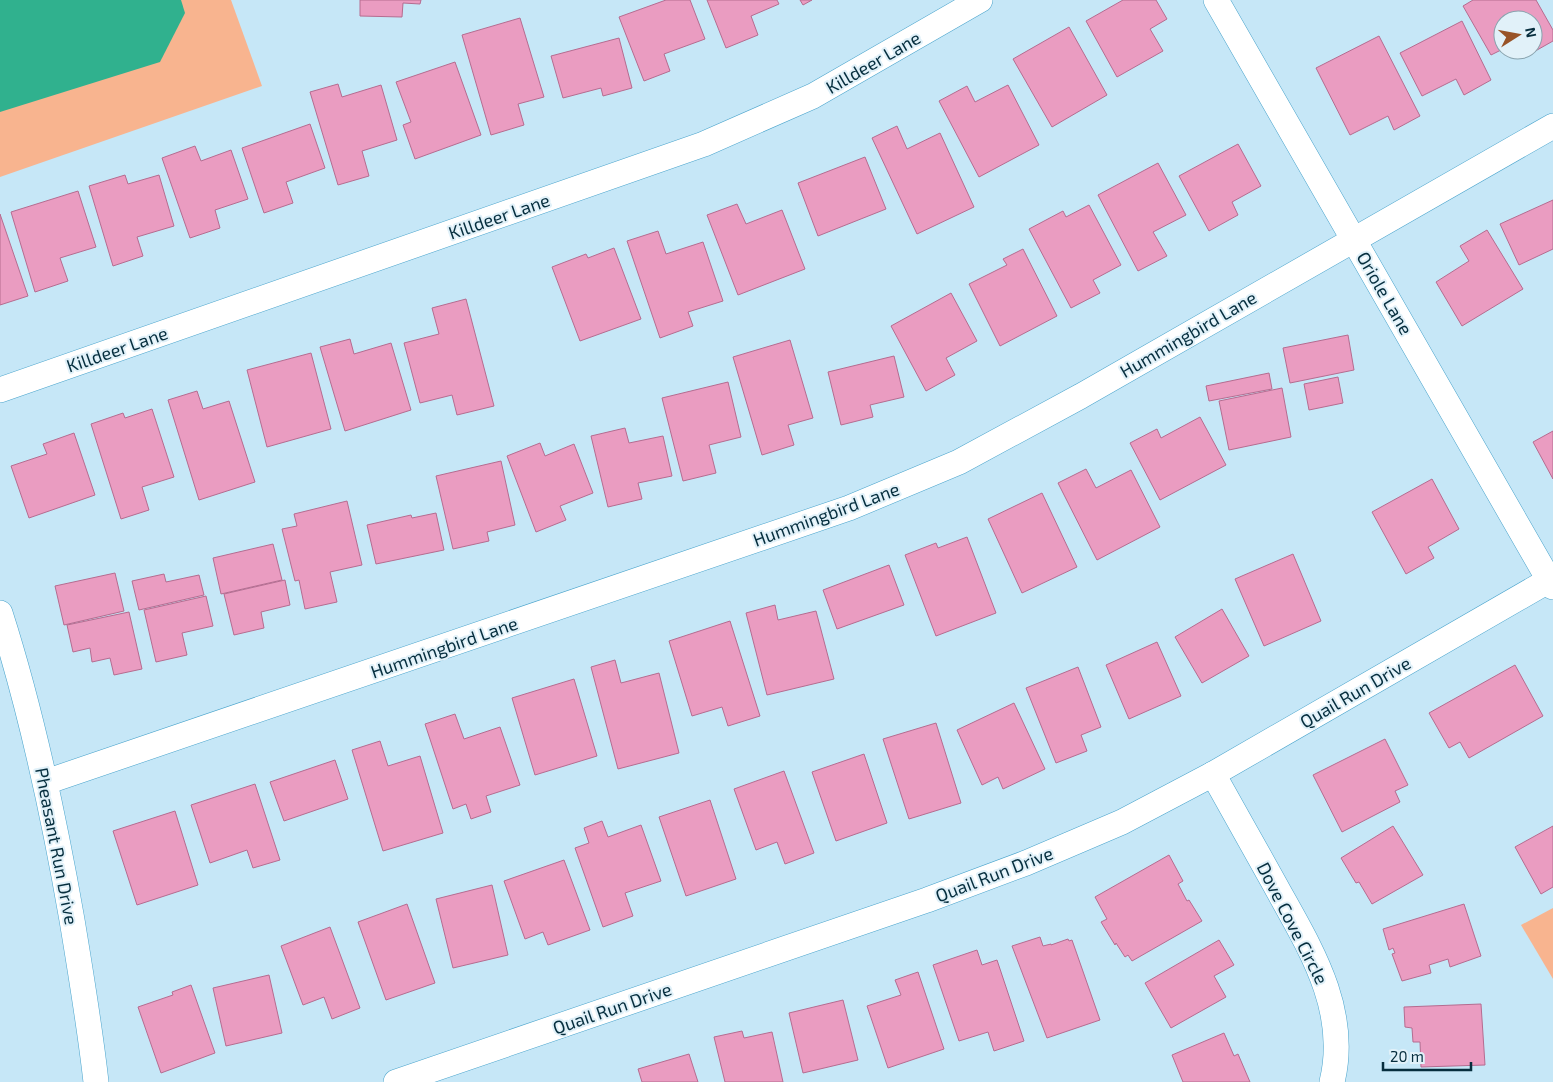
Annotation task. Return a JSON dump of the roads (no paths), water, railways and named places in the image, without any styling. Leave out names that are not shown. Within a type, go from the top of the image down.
[{"type":"street","name":"Killdeer Lane","points":[[0,390],[704,144],[813,96],[980,0]]},
{"type":"street","name":"Oriole Lane","points":[[1216,0],[1552,582]]},
{"type":"street","name":"Hummingbird Lane","points":[[46,782],[849,508],[959,462],[1081,396],[1553,126]]},
{"type":"street","name":"Quail Run Drive","points":[[396,1082],[927,900],[1026,864],[1122,822],[1213,774],[1552,582]]},
{"type":"street","name":"Pheasant Run Drive","points":[[0,613],[46,782],[89,1022],[96,1082]]},
{"type":"street","name":"Dove Cove Circle","points":[[1213,774],[1314,956],[1329,993],[1335,1023],[1336,1054],[1332,1082]]}]
